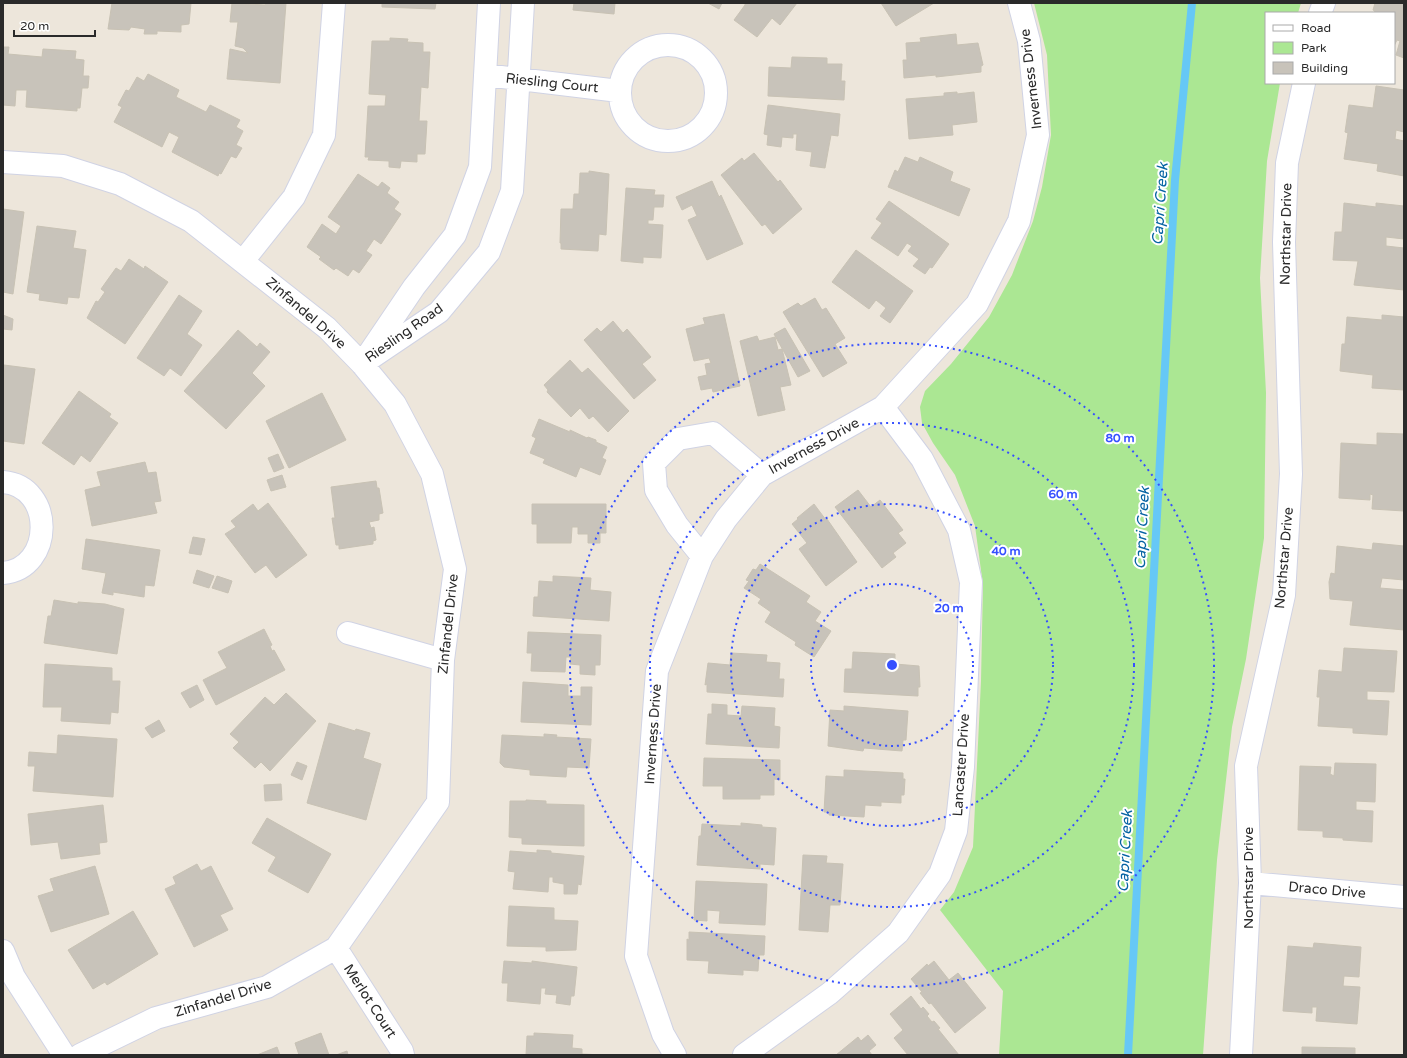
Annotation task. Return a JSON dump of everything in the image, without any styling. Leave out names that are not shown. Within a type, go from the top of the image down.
[{"type":"street","points":[[243,261],[294,197],[324,134],[334,3]]},
{"type":"street","name":"Riesling Road","points":[[362,364],[414,287],[455,235],[480,167],[489,3]]},
{"type":"street","name":"Riesling Road","points":[[362,364],[440,312],[490,252],[512,190],[523,3]]},
{"type":"street","name":"Inverness Drive","points":[[675,1055],[663,1034],[636,956],[657,671],[702,556],[726,519],[762,475],[883,407],[977,304],[1019,221],[1038,135],[1030,41],[1019,3]]},
{"type":"street","name":"Riesling Court","points":[[660,44],[676,45],[692,50],[704,60],[712,73],[716,89],[715,104],[709,119],[698,131],[684,139],[668,141],[652,139],[638,132],[628,120],[621,106],[619,91],[622,74],[631,60],[644,50],[660,44]]},
{"type":"street","name":"Riesling Court","points":[[485,75],[619,91]]},
{"type":"street","name":"Northstar Drive","points":[[1241,1055],[1250,883],[1246,766],[1284,595],[1291,474],[1284,227],[1287,163],[1304,84]]},
{"type":"street","name":"Zinfandel Drive","points":[[3,162],[63,166],[120,184],[190,221],[328,328],[362,364],[395,404],[432,474],[455,568],[443,660],[438,802],[336,948],[267,987],[156,1018],[80,1055]]},
{"type":"street","name":"Lancaster Drive","points":[[744,1055],[830,993],[898,933],[940,874],[956,831],[963,767],[970,582],[959,530],[922,459],[883,407]]},
{"type":"street","points":[[702,556],[677,524],[656,490],[654,463],[678,439],[714,433],[762,475]]},
{"type":"street","points":[[3,482],[9,482],[22,489],[33,499],[40,513],[42,528],[40,543],[32,557],[20,567],[3,573]]},
{"type":"street","points":[[348,633],[443,660]]},
{"type":"street","name":"Draco Drive","points":[[1250,883],[1404,897]]},
{"type":"street","name":"Merlot Court","points":[[336,948],[402,1051],[403,1055]]},
{"type":"street","points":[[3,951],[14,977],[64,1055]]},
{"type":"green space","points":[[1034,3],[1301,3],[1298,12],[1265,12],[1265,84],[1280,84],[1267,161],[1260,278],[1266,393],[1264,538],[1246,659],[1232,727],[1217,860],[1203,1055],[999,1055],[1003,991],[940,910],[954,892],[973,847],[981,681],[983,585],[975,526],[955,475],[933,443],[922,423],[920,407],[925,391],[951,364],[989,317],[1012,275],[1033,221],[1042,187],[1051,135],[1047,55]]},
{"type":"building","points":[[112,3],[191,3],[189,24],[181,25],[181,32],[157,31],[157,34],[144,34],[145,29],[131,27],[129,30],[108,29]]},
{"type":"building","points":[[232,3],[265,5],[266,3],[286,3],[280,83],[227,79],[230,49],[248,53],[243,48],[235,46],[238,22],[230,22]]},
{"type":"building","points":[[382,3],[436,3],[435,9],[382,7]]},
{"type":"building","points":[[574,3],[615,3],[614,14],[573,10]]},
{"type":"building","points":[[708,3],[722,3],[719,9]]},
{"type":"building","points":[[745,3],[797,3],[780,25],[772,18],[757,37],[734,20]]},
{"type":"building","points":[[881,3],[934,3],[896,26]]},
{"type":"building","points":[[1375,3],[1404,3],[1404,58],[1396,55],[1400,41],[1397,40],[1395,44],[1395,12],[1374,12],[1373,10]]},
{"type":"building","points":[[956,34],[957,45],[978,43],[983,65],[981,66],[981,72],[936,77],[936,75],[904,78],[903,60],[907,60],[906,43],[921,42],[920,38]]},
{"type":"building","points":[[390,38],[408,39],[407,42],[423,43],[423,52],[430,52],[428,88],[421,87],[419,121],[427,121],[425,154],[417,154],[417,162],[401,161],[400,168],[389,167],[389,161],[368,160],[369,157],[365,157],[368,106],[385,106],[386,95],[369,94],[372,41],[390,41]]},
{"type":"building","points":[[3,47],[9,47],[8,54],[42,57],[43,49],[76,51],[75,59],[84,60],[83,76],[89,76],[88,88],[82,88],[80,108],[77,108],[77,111],[26,107],[27,90],[16,90],[15,106],[3,105]]},
{"type":"building","points":[[792,57],[827,58],[827,64],[842,64],[841,81],[845,81],[844,100],[768,96],[769,67],[791,68]]},
{"type":"building","points":[[148,74],[179,90],[176,97],[206,112],[210,105],[240,120],[236,127],[243,131],[236,145],[242,148],[236,158],[231,156],[221,174],[219,173],[218,176],[172,152],[179,137],[169,132],[162,147],[114,122],[122,107],[118,105],[126,90],[129,91],[137,77],[144,81]]},
{"type":"building","points":[[1376,86],[1404,90],[1404,132],[1396,130],[1395,139],[1404,141],[1404,176],[1377,171],[1378,164],[1344,159],[1348,133],[1345,132],[1349,105],[1373,108]]},
{"type":"building","points":[[957,92],[957,94],[974,92],[977,122],[952,125],[953,135],[909,139],[906,99],[944,96],[944,93]]},
{"type":"building","points":[[768,105],[840,114],[838,136],[831,135],[825,168],[810,166],[812,152],[796,150],[797,134],[793,134],[793,138],[782,137],[781,147],[767,145],[768,135],[764,134]]},
{"type":"building","points":[[754,153],[778,182],[780,180],[802,209],[773,234],[765,224],[762,226],[721,175],[742,158],[744,161]]},
{"type":"building","points":[[905,157],[918,162],[920,157],[953,172],[950,181],[970,189],[959,216],[888,187],[895,170],[898,172]]},
{"type":"building","points":[[589,171],[609,174],[606,235],[599,234],[598,251],[561,249],[561,209],[573,209],[574,194],[579,194],[580,173],[589,173]]},
{"type":"building","points":[[358,174],[378,187],[382,182],[390,188],[387,193],[399,202],[394,209],[401,214],[381,244],[374,239],[366,251],[372,255],[359,273],[353,269],[348,276],[336,268],[334,270],[319,259],[321,257],[307,247],[322,224],[336,234],[341,226],[328,217]]},
{"type":"building","points":[[712,181],[719,197],[721,195],[743,244],[707,260],[688,220],[697,216],[692,205],[682,210],[676,197]]},
{"type":"building","points":[[626,188],[655,190],[654,195],[664,195],[663,207],[654,207],[653,220],[648,220],[648,224],[663,225],[661,258],[643,257],[643,263],[621,261]]},
{"type":"building","points":[[889,201],[949,244],[932,268],[930,267],[925,274],[913,266],[919,259],[908,251],[912,246],[907,243],[898,256],[871,238],[882,223],[876,219]]},
{"type":"building","points":[[1344,203],[1376,207],[1376,203],[1404,206],[1404,239],[1386,237],[1386,246],[1404,248],[1404,290],[1354,285],[1358,261],[1333,260],[1335,232],[1342,232]]},
{"type":"building","points":[[3,209],[24,212],[13,294],[3,292]]},
{"type":"building","points":[[37,226],[76,231],[73,248],[86,250],[79,298],[68,297],[67,304],[39,300],[40,294],[27,292]]},
{"type":"building","points":[[856,250],[913,291],[890,323],[880,316],[886,308],[876,300],[869,309],[832,282]]},
{"type":"building","points":[[129,259],[144,269],[145,266],[168,282],[125,344],[87,318],[96,301],[98,302],[105,292],[101,289],[116,268],[121,271]]},
{"type":"building","points":[[179,295],[202,311],[187,334],[202,345],[181,376],[170,368],[164,376],[137,358]]},
{"type":"building","points":[[815,298],[822,310],[826,308],[845,338],[835,344],[847,363],[823,377],[783,312],[798,303],[801,306]]},
{"type":"building","points":[[724,314],[740,386],[713,392],[712,388],[701,390],[698,377],[707,375],[705,364],[711,363],[709,358],[694,361],[686,329],[705,324],[703,318]]},
{"type":"building","points":[[3,315],[13,319],[12,330],[3,329]]},
{"type":"building","points":[[1382,315],[1404,317],[1404,390],[1372,388],[1373,375],[1340,371],[1342,344],[1345,344],[1347,317],[1382,320]]},
{"type":"building","points":[[613,321],[623,333],[627,329],[651,357],[642,364],[656,380],[634,399],[584,340],[597,328],[601,332]]},
{"type":"building","points":[[785,328],[810,371],[798,377],[774,334]]},
{"type":"building","points":[[238,330],[257,347],[260,343],[270,352],[252,373],[265,386],[226,429],[184,391]]},
{"type":"building","points":[[757,336],[759,341],[775,337],[778,350],[782,349],[791,385],[780,387],[785,410],[758,416],[740,341]]},
{"type":"building","points":[[570,360],[582,373],[588,368],[629,411],[608,432],[593,416],[589,419],[580,408],[571,417],[547,392],[548,390],[544,385]]},
{"type":"building","points":[[4,365],[35,369],[24,444],[3,441]]},
{"type":"building","points":[[79,391],[111,414],[109,417],[118,423],[90,462],[81,455],[74,465],[42,443]]},
{"type":"building","points":[[322,393],[346,440],[289,468],[266,421]]},
{"type":"building","points":[[539,419],[570,432],[570,430],[587,438],[596,440],[596,442],[607,447],[602,458],[606,460],[600,475],[580,467],[576,477],[543,463],[545,459],[530,453],[536,438],[532,436]]},
{"type":"building","points":[[1377,433],[1404,434],[1404,511],[1372,509],[1373,495],[1370,494],[1370,500],[1339,498],[1341,443],[1377,445]]},
{"type":"building","points":[[278,454],[284,468],[274,472],[268,458]]},
{"type":"building","points":[[145,462],[148,473],[156,472],[161,501],[154,502],[157,513],[92,526],[85,490],[101,486],[97,472]]},
{"type":"building","points":[[282,475],[286,487],[271,491],[267,480]]},
{"type":"building","points":[[376,481],[377,488],[379,488],[383,513],[379,514],[379,520],[369,522],[371,528],[374,527],[376,540],[373,541],[373,544],[339,549],[339,545],[336,545],[332,518],[335,518],[331,487]]},
{"type":"building","points":[[858,490],[871,507],[880,500],[903,530],[898,533],[906,543],[893,553],[896,557],[882,568],[835,507]]},
{"type":"building","points":[[268,503],[307,555],[276,578],[266,565],[255,573],[225,534],[236,527],[231,521],[253,504],[258,511]]},
{"type":"building","points":[[532,504],[606,504],[606,533],[600,533],[600,543],[588,543],[588,534],[578,534],[578,527],[572,527],[571,543],[537,543],[537,524],[532,524]]},
{"type":"building","points":[[814,504],[826,520],[827,519],[857,562],[826,586],[799,549],[807,543],[792,524]]},
{"type":"building","points":[[193,537],[205,539],[201,555],[189,553]]},
{"type":"building","points":[[86,539],[160,550],[154,586],[145,585],[144,597],[113,592],[113,595],[102,593],[106,573],[82,569]]},
{"type":"building","points":[[1373,543],[1404,546],[1404,580],[1382,578],[1380,588],[1404,590],[1404,630],[1350,625],[1353,601],[1330,599],[1329,582],[1331,573],[1335,574],[1337,546],[1372,550]]},
{"type":"building","points":[[760,564],[810,596],[806,602],[821,612],[815,621],[831,631],[814,657],[795,645],[796,642],[765,622],[771,612],[758,603],[761,599],[744,588],[749,581],[746,580],[753,569],[756,570]]},
{"type":"building","points":[[197,570],[214,576],[209,588],[193,583]]},
{"type":"building","points":[[217,576],[232,581],[228,593],[212,588]]},
{"type":"building","points":[[553,576],[591,578],[590,590],[611,592],[609,621],[533,616],[534,597],[538,597],[539,581],[553,582]]},
{"type":"building","points":[[54,600],[78,604],[78,602],[105,604],[124,609],[117,654],[44,643],[48,616],[51,616]]},
{"type":"building","points":[[264,629],[272,645],[270,646],[272,651],[274,650],[285,670],[216,705],[203,680],[227,668],[218,652]]},
{"type":"building","points":[[528,632],[601,635],[600,665],[595,665],[595,675],[580,674],[580,665],[570,664],[571,657],[566,657],[565,672],[531,671],[532,653],[527,653]]},
{"type":"building","points":[[1344,648],[1397,651],[1394,692],[1367,691],[1367,700],[1389,701],[1387,735],[1353,733],[1353,728],[1318,726],[1320,697],[1317,697],[1319,670],[1342,672]]},
{"type":"building","points":[[853,652],[895,654],[895,664],[919,666],[920,687],[918,687],[918,696],[844,692],[845,669],[852,669]]},
{"type":"building","points":[[731,653],[767,655],[766,662],[780,663],[779,679],[784,679],[783,697],[707,692],[707,684],[705,685],[708,663],[730,665]]},
{"type":"building","points":[[45,664],[112,668],[112,681],[120,681],[118,713],[111,712],[110,724],[61,721],[62,707],[43,707]]},
{"type":"building","points":[[523,682],[568,685],[568,696],[581,696],[581,687],[592,687],[591,725],[521,722]]},
{"type":"building","points":[[197,685],[204,700],[190,708],[181,693]]},
{"type":"building","points":[[286,693],[316,721],[270,771],[261,762],[255,768],[233,748],[239,742],[230,734],[265,697],[274,705]]},
{"type":"building","points":[[712,704],[727,705],[727,715],[741,716],[742,706],[775,708],[774,726],[780,727],[779,748],[706,744],[708,714],[712,714]]},
{"type":"building","points":[[844,706],[908,711],[906,740],[903,740],[902,751],[864,748],[863,751],[828,746],[830,710],[844,711]]},
{"type":"building","points":[[159,720],[165,731],[152,738],[145,728]]},
{"type":"building","points":[[329,723],[355,731],[356,729],[370,733],[363,758],[381,764],[366,820],[307,803]]},
{"type":"building","points":[[544,734],[557,735],[556,737],[591,739],[589,768],[567,767],[566,777],[530,775],[530,770],[504,767],[500,763],[502,735],[544,737]]},
{"type":"building","points":[[58,735],[117,739],[113,797],[33,791],[35,766],[28,766],[29,752],[57,754]]},
{"type":"building","points":[[704,758],[780,760],[780,780],[774,779],[774,795],[760,795],[760,799],[723,799],[723,786],[703,786]]},
{"type":"building","points":[[297,762],[307,766],[302,780],[291,775]]},
{"type":"building","points":[[1335,763],[1376,764],[1375,802],[1356,801],[1356,810],[1373,811],[1372,842],[1323,837],[1323,831],[1298,830],[1300,766],[1331,767],[1330,774],[1334,776]]},
{"type":"building","points":[[844,770],[903,773],[903,779],[905,779],[904,795],[901,795],[901,803],[881,802],[881,806],[865,805],[864,817],[829,815],[829,812],[824,812],[826,776],[844,777]]},
{"type":"building","points":[[281,784],[282,800],[265,801],[264,785]]},
{"type":"building","points":[[510,801],[546,801],[546,804],[584,805],[584,846],[522,844],[522,838],[509,837]]},
{"type":"building","points":[[103,805],[107,842],[99,843],[100,854],[61,859],[58,842],[31,845],[28,814]]},
{"type":"building","points":[[267,818],[331,854],[308,893],[268,871],[276,857],[252,843]]},
{"type":"building","points":[[741,823],[776,828],[774,865],[760,864],[760,869],[697,865],[699,836],[701,836],[702,824],[741,826]]},
{"type":"building","points":[[537,850],[551,851],[551,853],[584,856],[581,885],[578,884],[577,894],[564,894],[564,884],[553,882],[553,877],[549,877],[548,892],[513,889],[515,872],[508,871],[510,851],[537,853]]},
{"type":"building","points":[[803,855],[827,856],[826,863],[843,864],[840,905],[830,905],[828,932],[799,930]]},
{"type":"building","points":[[197,864],[201,871],[211,866],[233,909],[220,915],[228,930],[194,947],[165,889],[176,884],[173,877]]},
{"type":"building","points":[[95,866],[109,914],[51,932],[38,896],[54,891],[50,879]]},
{"type":"building","points":[[696,881],[767,884],[765,925],[719,923],[720,911],[707,910],[707,921],[694,920]]},
{"type":"building","points":[[509,906],[554,908],[554,920],[578,921],[576,950],[546,951],[546,947],[507,946]]},
{"type":"building","points":[[133,911],[158,954],[107,985],[105,982],[93,989],[68,950]]},
{"type":"building","points":[[689,932],[765,936],[764,955],[759,955],[758,971],[743,970],[743,975],[708,973],[709,961],[687,960],[687,939],[689,940]]},
{"type":"building","points":[[1314,943],[1361,947],[1359,977],[1344,976],[1343,986],[1360,987],[1357,1024],[1316,1021],[1317,1007],[1312,1007],[1312,1013],[1283,1011],[1288,946],[1313,948]]},
{"type":"building","points":[[504,961],[532,963],[532,961],[577,967],[574,996],[571,996],[570,1005],[556,1003],[557,995],[545,994],[546,988],[541,988],[540,1004],[507,1001],[508,983],[502,983]]},
{"type":"building","points":[[934,961],[949,980],[958,973],[986,1008],[955,1033],[931,1003],[929,1004],[920,993],[922,992],[911,979],[927,964],[928,966]]},
{"type":"building","points":[[911,996],[921,1009],[923,1007],[929,1014],[927,1016],[940,1028],[938,1029],[959,1055],[908,1055],[894,1038],[903,1030],[890,1014]]},
{"type":"building","points":[[321,1033],[329,1055],[299,1055],[295,1043]]},
{"type":"building","points":[[534,1033],[573,1035],[572,1048],[582,1049],[582,1054],[603,1055],[526,1055],[527,1036],[534,1036]]},
{"type":"building","points":[[868,1035],[876,1045],[869,1051],[872,1055],[836,1055],[858,1037],[861,1041]]},
{"type":"building","points":[[277,1047],[280,1055],[257,1055]]},
{"type":"building","points":[[1302,1047],[1355,1048],[1355,1055],[1302,1055]]},
{"type":"building","points":[[347,1051],[348,1055],[336,1055]]},
{"type":"waterway","name":"Capri Creek","points":[[1128,1055],[1175,180],[1192,3]]}]
